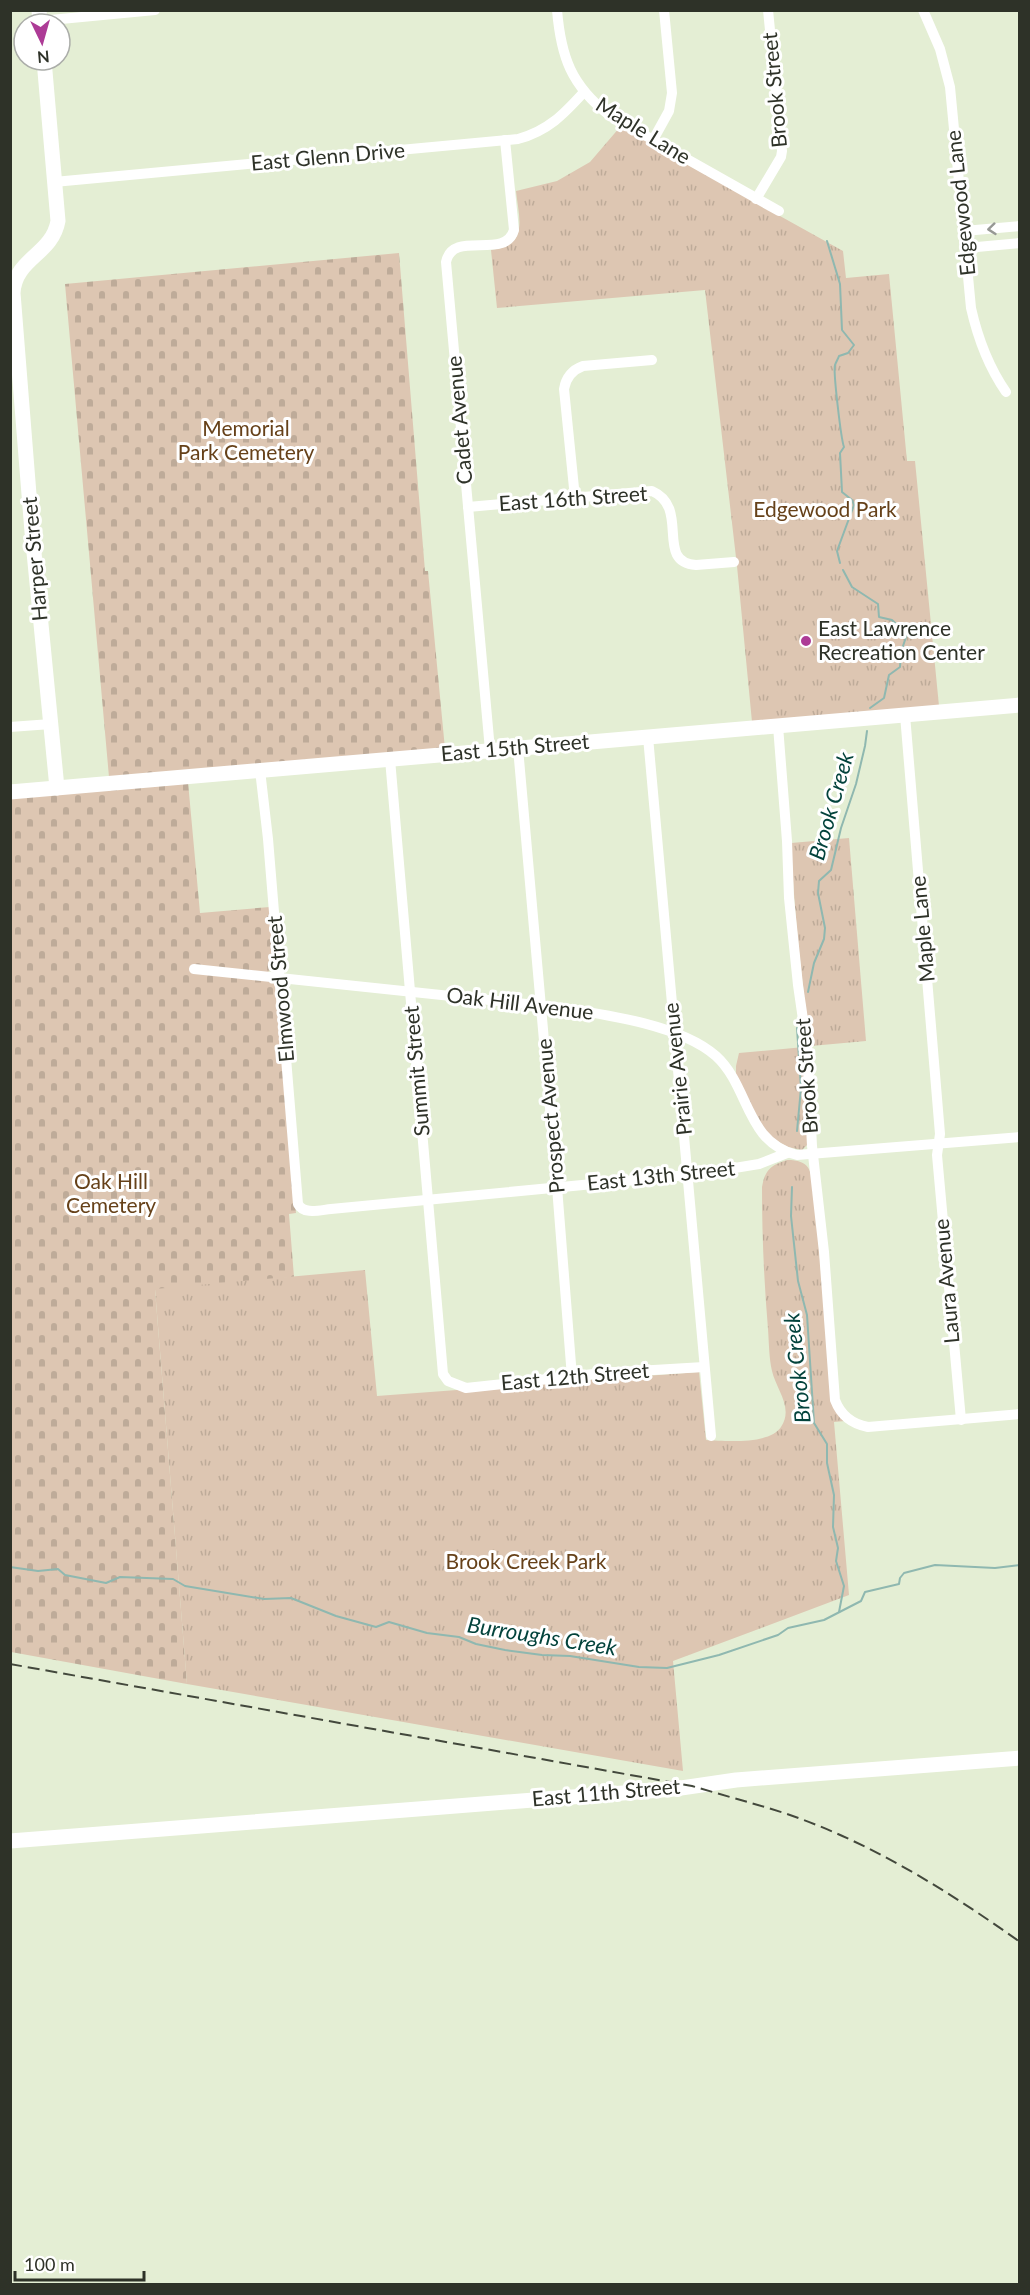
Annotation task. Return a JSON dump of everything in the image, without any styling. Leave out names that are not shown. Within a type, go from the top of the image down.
[{"type":"street","points":[[72,16],[155,10]]},
{"type":"street","name":"Maple Lane","points":[[557,10],[562,50],[567,65],[584,92],[609,115],[779,211]]},
{"type":"street","points":[[653,140],[665,120],[671,102],[664,10]]},
{"type":"street","name":"Brook Street","points":[[756,198],[781,157],[782,151],[768,10]]},
{"type":"street","name":"Edgewood Lane","points":[[923,10],[940,49],[950,87],[975,326],[987,359],[1006,392]]},
{"type":"street","name":"Harper Street","points":[[45,72],[58,221],[56,230],[46,246],[17,274],[12,293],[57,788]]},
{"type":"street","name":"East Glenn Drive","points":[[54,182],[530,136],[553,124],[584,92]]},
{"type":"street","name":"Cadet Avenue","points":[[490,750],[446,262],[452,250],[460,247],[499,244],[506,242],[512,236],[514,230],[505,140]]},
{"type":"street","points":[[964,231],[1020,226]]},
{"type":"street","points":[[966,248],[1020,243]]},
{"type":"street","points":[[574,498],[564,389],[566,381],[576,368],[583,366],[652,360]]},
{"type":"street","name":"East 16th Street","points":[[468,507],[652,491],[665,498],[669,505],[674,548],[680,558],[696,565],[734,562]]},
{"type":"street","name":"East 15th Street","points":[[10,792],[1020,705]]},
{"type":"street","name":"Maple Lane","points":[[905,715],[939,1143]]},
{"type":"street","points":[[10,727],[51,724]]},
{"type":"street","name":"Brook Street","points":[[778,726],[789,898],[807,1047],[813,1154],[824,1252],[835,1400],[850,1421],[862,1426],[878,1427],[961,1420]]},
{"type":"street","name":"Prairie Avenue","points":[[648,737],[711,1436]]},
{"type":"street","name":"Prospect Avenue","points":[[518,748],[558,1187],[572,1377]]},
{"type":"street","name":"Summit Street","points":[[390,759],[441,1367],[448,1382]]},
{"type":"street","name":"Elmwood Street","points":[[260,770],[298,1204],[301,1208]]},
{"type":"street","name":"Oak Hill Avenue","points":[[194,969],[540,1005],[603,1015],[674,1033],[695,1042],[717,1057],[734,1080],[759,1130],[773,1146],[787,1153]]},
{"type":"street","name":"East 13th Street","points":[[301,1208],[305,1211],[331,1209],[687,1175],[759,1164],[787,1153],[813,1154],[1020,1137]]},
{"type":"street","name":"Laura Avenue","points":[[939,1143],[938,1166],[961,1420]]},
{"type":"street","name":"East 12th Street","points":[[448,1382],[466,1388],[704,1366]]},
{"type":"street","points":[[961,1420],[1020,1414]]},
{"type":"street","name":"East 11th Street","points":[[10,1842],[674,1789],[736,1780],[1020,1758]]},
{"type":"green space","name":"Edgewood Park","points":[[620,127],[843,251],[846,278],[889,274],[907,461],[915,461],[939,706],[752,722],[737,566],[705,290],[497,308],[491,250],[511,243],[516,237],[519,221],[516,191],[557,181],[590,162]]},
{"type":"green space","name":"Memorial Park Cemetery","points":[[399,253],[425,571],[428,571],[445,749],[109,777],[65,284]]},
{"type":"green space","name":"Oak Hill Cemetery","points":[[188,782],[200,913],[270,907],[274,966],[268,972],[275,982],[296,1213],[289,1214],[294,1277],[155,1290],[187,1684],[11,1652],[11,797]]},
{"type":"green space","points":[[849,838],[866,1041],[811,1046],[798,945],[791,843]]},
{"type":"green space","points":[[804,1047],[808,1144],[802,1150],[788,1147],[772,1138],[762,1126],[736,1077],[736,1066],[739,1053]]},
{"type":"green space","name":"Brook Creek Park","points":[[787,1160],[805,1164],[812,1177],[814,1190],[828,1352],[845,1421],[834,1422],[849,1595],[673,1661],[683,1771],[187,1684],[155,1289],[365,1270],[377,1396],[699,1372],[706,1440],[746,1441],[767,1437],[781,1427],[786,1413],[772,1371],[770,1356],[762,1187],[770,1169]]},
{"type":"waterway","name":"Brook Creek","points":[[827,241],[840,284],[842,330],[854,345],[848,353],[839,356],[835,365],[844,447],[840,453],[842,492],[852,500],[854,505],[837,551],[840,563]]},
{"type":"waterway","name":"Brook Creek","points":[[843,570],[852,587],[878,604],[879,617],[892,620],[907,634],[901,652],[900,667],[889,675],[884,698],[870,708]]},
{"type":"waterway","name":"Brook Creek","points":[[808,992],[814,963],[824,939],[825,928],[818,893],[819,881],[831,870],[841,828],[856,784],[867,731]]},
{"type":"waterway","name":"Brook Creek","points":[[797,1028],[801,1088],[797,1131]]},
{"type":"waterway","name":"Brook Creek","points":[[792,1187],[791,1216],[798,1281],[807,1315],[814,1423],[827,1444],[827,1463],[834,1495],[833,1527],[838,1548],[836,1561],[844,1586],[839,1612]]},
{"type":"waterway","name":"Burroughs Creek","points":[[10,1567],[38,1571],[58,1569],[65,1575],[106,1583],[120,1577],[173,1579],[185,1586],[264,1599],[291,1598],[336,1616],[376,1627],[389,1622],[427,1633],[459,1637],[476,1644],[505,1650],[570,1656],[639,1667],[667,1668],[719,1655],[778,1635],[788,1628],[824,1620],[861,1601],[865,1592],[899,1584],[904,1573],[935,1565],[995,1568],[1020,1565]]},
{"type":"railway","points":[[10,1664],[692,1786],[815,1824],[876,1852],[964,1904],[1020,1942]]},
{"type":"place","name":"East Lawrence Recreation Center","points":[[806,641]]}]
